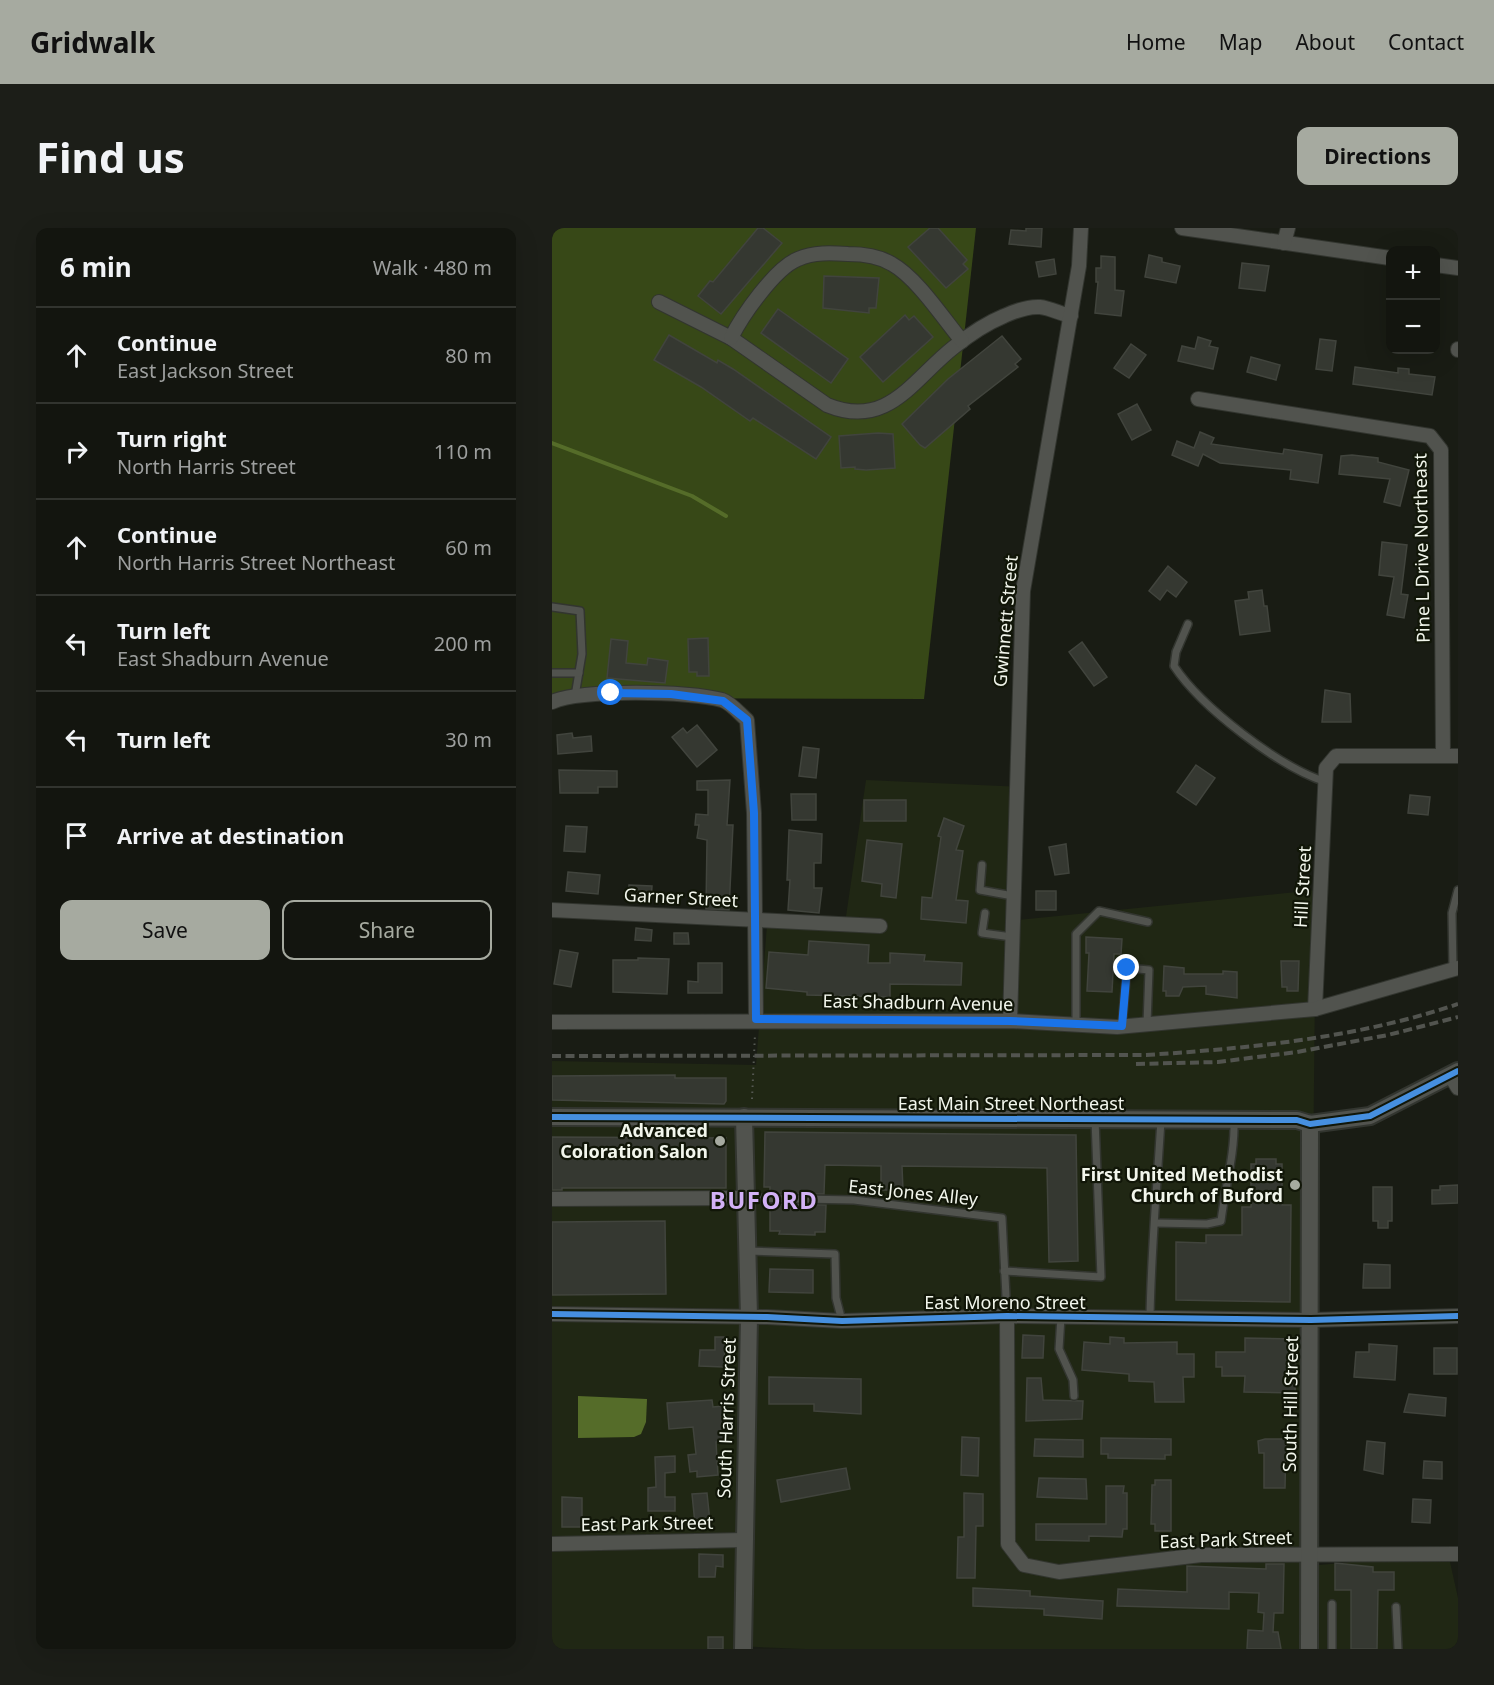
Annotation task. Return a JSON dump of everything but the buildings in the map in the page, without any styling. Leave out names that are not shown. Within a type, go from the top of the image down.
[{"type":"street","name":"Gwinnett Street","points":[[1010,1021],[1023,591],[1058,374],[1079,266],[1080,228]]},
{"type":"street","points":[[1182,228],[1386,257]]},
{"type":"street","points":[[1284,243],[1288,228]]},
{"type":"street","points":[[731,338],[737,325],[774,277],[797,259],[821,253],[872,256],[891,263],[904,272],[963,341]]},
{"type":"street","points":[[1440,266],[1458,268]]},
{"type":"street","points":[[659,302],[731,338],[827,405],[844,412],[878,408],[898,399],[963,341],[995,320],[1017,310],[1040,307],[1071,316]]},
{"type":"street","name":"Pine L Drive Northeast","points":[[1198,399],[1383,427],[1430,436],[1437,442],[1441,450],[1443,755]]},
{"type":"street","points":[[552,702],[565,696],[671,694],[723,701],[747,720],[754,813],[756,1019]]},
{"type":"street","points":[[1443,755],[1458,756]]},
{"type":"street","name":"Hill Street","points":[[1315,1009],[1326,768],[1336,756],[1443,755]]},
{"type":"street","name":"Garner Street","points":[[552,910],[880,926]]},
{"type":"street","name":"East Shadburn Avenue","points":[[552,1022],[756,1019],[1010,1021],[1122,1026],[1315,1009],[1456,969]]},
{"type":"street","name":"East Main Street Northeast","points":[[552,1117],[1297,1120],[1310,1124],[1370,1116],[1455,1078]]},
{"type":"street","name":"South Harris Street","points":[[743,1649],[749,1317],[748,1198],[744,1117]]},
{"type":"street","name":"South Hill Street","points":[[1309,1649],[1310,1124]]},
{"type":"street","points":[[552,1199],[748,1198]]},
{"type":"street","name":"East Moreno Street","points":[[552,1314],[842,1321],[1007,1316],[1311,1320],[1458,1316]]},
{"type":"street","name":"East Park Street","points":[[1007,1316],[1008,1544],[1024,1565],[1059,1572],[1201,1555],[1458,1554]]},
{"type":"street","name":"East Park Street","points":[[552,1544],[744,1540]]},
{"type":"lane","points":[[552,607],[580,611],[582,654],[575,696]]},
{"type":"lane","points":[[1188,624],[1176,652],[1174,666],[1184,681],[1254,741],[1301,774],[1326,782]]},
{"type":"lane","points":[[552,673],[579,673]]},
{"type":"lane","points":[[982,865],[980,890],[1013,896]]},
{"type":"lane","points":[[1456,969],[1452,913],[1458,890]]},
{"type":"lane","points":[[1076,1024],[1076,934],[1099,911],[1148,922]]},
{"type":"lane","points":[[985,913],[982,933],[1012,937]]},
{"type":"lane","points":[[1122,1026],[1127,968],[1149,970],[1147,1024]]},
{"type":"lane","points":[[1007,1316],[1005,1271],[1101,1276],[1095,1119]]},
{"type":"lane","points":[[1150,1318],[1152,1239],[1161,1119]]},
{"type":"lane","points":[[1155,1223],[1207,1224],[1221,1221],[1225,1180],[1234,1146],[1233,1120]]},
{"type":"lane","name":"East Jones Alley","points":[[748,1198],[854,1200],[1002,1218],[1005,1271]]},
{"type":"lane","points":[[748,1251],[835,1254],[836,1298],[842,1321]]},
{"type":"lane","points":[[1061,1317],[1059,1349],[1073,1380],[1074,1396]]},
{"type":"lane","points":[[1332,1604],[1332,1649]]},
{"type":"lane","points":[[1396,1607],[1398,1649]]},
{"type":"path","points":[[753,1099],[756,1019]]},
{"type":"shaded area","points":[[552,228],[976,228],[924,699],[552,698]]},
{"type":"shaded area","points":[[866,780],[1021,787],[1018,920],[1316,890],[1309,1566],[1448,1553],[1458,1598],[1458,1649],[805,1649],[736,1646],[733,1649],[552,1649],[552,1061],[756,1065],[767,925],[844,930]]},
{"type":"shaded area","points":[[578,1396],[647,1399],[646,1422],[641,1434],[634,1437],[578,1438]]},
{"type":"waterway","points":[[552,443],[692,496],[726,516]]},
{"type":"railway","points":[[552,1056],[1146,1055],[1304,1040],[1382,1025],[1458,1004]]},
{"type":"railway","points":[[1136,1064],[1218,1062],[1297,1052],[1388,1035],[1458,1017]]},
{"type":"cycle path","points":[[552,1117],[1297,1120],[1310,1124],[1370,1116],[1458,1071]]},
{"type":"cycle path","points":[[552,1314],[767,1317],[842,1321],[1007,1316],[1311,1320],[1458,1316]]},
{"type":"place","name":"Advanced Coloration Salon","points":[[720,1141]]},
{"type":"place","name":"First United Methodist Church of Buford","points":[[1295,1185]]},
{"type":"district","name":"BUFORD","points":[[764,1201]]},
{"type":"route","points":[[611,693],[671,694],[723,701],[747,720],[754,813],[756,1019],[1010,1021],[1117,1027],[1122,1026],[1127,968]]}]
